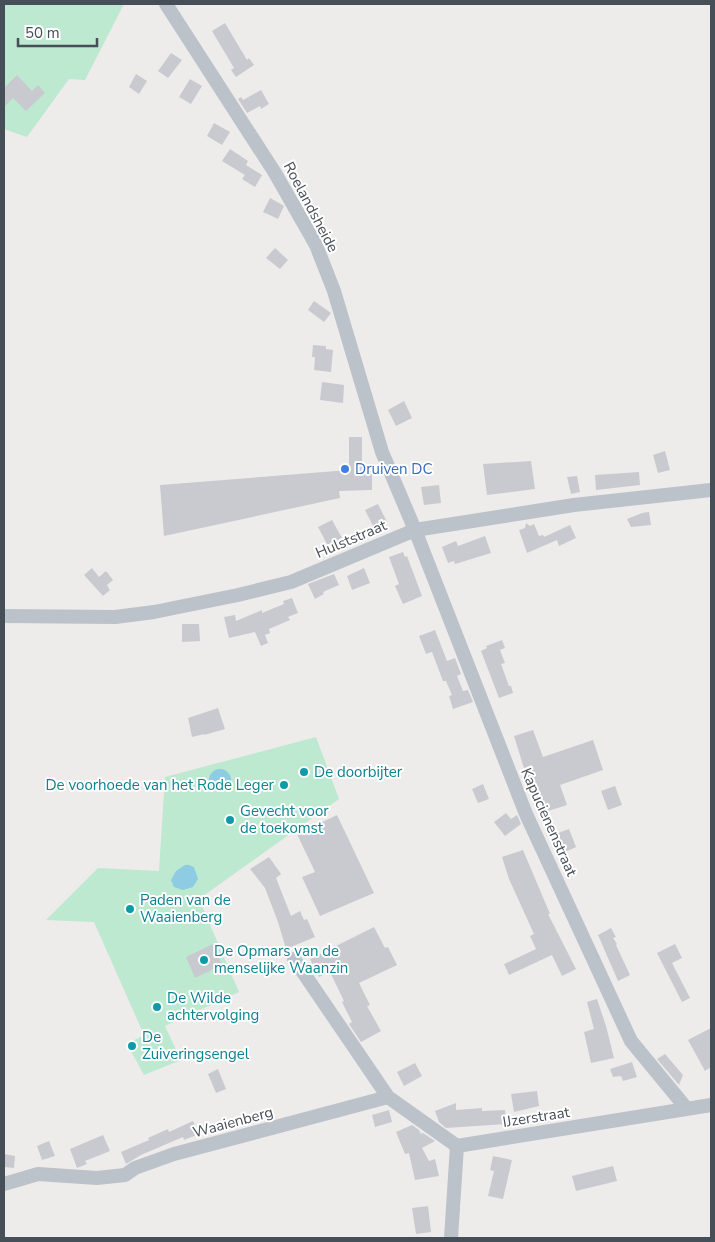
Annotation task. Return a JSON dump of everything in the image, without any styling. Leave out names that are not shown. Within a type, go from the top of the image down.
[{"type":"street","name":"Roelandsheide","points":[[166,4],[275,173],[316,245],[334,291],[382,452],[415,530]]},
{"type":"street","name":"Hulststraat","points":[[4,616],[115,617],[154,612],[291,582],[415,530],[574,506],[711,490]]},
{"type":"street","name":"Kapucienenstraat","points":[[415,530],[526,814],[627,1032],[631,1040],[687,1109]]},
{"type":"street","points":[[294,959],[388,1097],[457,1146],[450,1238]]},
{"type":"street","name":"Waaienberg","points":[[4,1184],[38,1174],[97,1178],[125,1175],[134,1168],[174,1154],[388,1097]]},
{"type":"street","name":"IJzerstraat","points":[[457,1146],[711,1105]]},
{"type":"green space","points":[[4,4],[124,4],[85,80],[69,79],[27,137],[4,129]]},
{"type":"green space","name":"Paden van de Waaienberg","points":[[316,737],[339,799],[199,899],[239,992],[165,1026],[181,1060],[144,1075],[127,1044],[144,1035],[94,922],[46,920],[98,868],[159,871],[165,777]]},
{"type":"water","points":[[220,769],[228,772],[231,780],[228,788],[220,791],[212,788],[209,780],[212,772]]},
{"type":"water","points":[[185,865],[194,867],[198,879],[193,887],[183,890],[174,887],[171,880],[176,871]]},
{"type":"building","points":[[225,23],[247,60],[249,58],[254,65],[236,77],[231,70],[234,68],[212,31]]},
{"type":"building","points":[[171,53],[182,60],[168,78],[158,71]]},
{"type":"building","points":[[136,74],[147,81],[139,94],[129,87]]},
{"type":"building","points":[[17,75],[32,91],[38,85],[45,93],[26,111],[13,98],[4,107],[4,88]]},
{"type":"building","points":[[190,79],[202,86],[191,104],[179,97]]},
{"type":"building","points":[[261,90],[269,104],[261,109],[260,106],[247,113],[238,99],[241,97],[243,100]]},
{"type":"building","points":[[214,123],[230,132],[222,145],[207,136]]},
{"type":"building","points":[[230,149],[248,161],[246,165],[262,175],[255,187],[242,179],[245,175],[222,161]]},
{"type":"building","points":[[270,198],[284,206],[278,219],[263,212]]},
{"type":"building","points":[[275,248],[288,260],[280,269],[266,258]]},
{"type":"building","points":[[314,301],[331,313],[324,322],[308,310]]},
{"type":"building","points":[[313,345],[326,346],[326,349],[333,350],[331,372],[314,370],[315,357],[312,357]]},
{"type":"building","points":[[322,382],[344,385],[343,403],[320,400]]},
{"type":"building","points":[[404,401],[412,418],[396,426],[388,410]]},
{"type":"building","points":[[349,437],[362,437],[362,472],[372,472],[372,490],[339,491],[340,498],[164,536],[160,485],[349,470]]},
{"type":"building","points":[[665,451],[670,470],[658,473],[653,455]]},
{"type":"building","points":[[531,461],[535,489],[487,495],[483,464]]},
{"type":"building","points":[[639,472],[640,485],[596,490],[595,475]]},
{"type":"building","points":[[577,476],[580,492],[571,494],[567,477]]},
{"type":"building","points":[[439,485],[441,503],[424,505],[421,487]]},
{"type":"building","points":[[378,504],[387,522],[374,528],[365,510]]},
{"type":"building","points":[[649,512],[651,525],[631,527],[627,519]]},
{"type":"building","points":[[332,520],[342,538],[328,546],[318,527]]},
{"type":"building","points":[[526,523],[530,526],[534,524],[539,536],[543,535],[544,537],[570,525],[576,538],[559,546],[557,540],[527,553],[519,530],[525,528]]},
{"type":"building","points":[[485,536],[491,553],[455,564],[454,561],[448,563],[442,547],[456,541],[458,546]]},
{"type":"building","points":[[403,552],[405,557],[407,556],[422,596],[403,604],[395,586],[399,584],[389,557]]},
{"type":"building","points":[[92,568],[99,577],[106,571],[113,580],[107,585],[110,590],[103,596],[84,575]]},
{"type":"building","points":[[364,568],[370,583],[352,590],[347,576]]},
{"type":"building","points":[[334,574],[339,585],[323,592],[324,594],[315,599],[308,584]]},
{"type":"building","points":[[292,598],[298,613],[288,617],[290,620],[269,629],[270,633],[265,635],[268,643],[261,646],[255,632],[229,638],[224,617],[235,615],[236,621],[262,610],[262,613],[284,604],[283,601]]},
{"type":"building","points":[[182,624],[199,624],[200,641],[182,642]]},
{"type":"building","points":[[435,630],[447,661],[455,658],[461,674],[457,676],[463,691],[468,690],[473,702],[453,709],[449,696],[452,695],[446,681],[443,681],[432,652],[426,654],[419,636]]},
{"type":"building","points":[[502,640],[505,648],[500,650],[505,663],[501,664],[513,693],[499,698],[481,651],[487,648],[486,646]]},
{"type":"building","points":[[218,708],[225,729],[192,737],[188,718]]},
{"type":"building","points":[[533,730],[543,757],[593,740],[603,770],[560,785],[567,805],[545,812],[538,792],[532,794],[514,736]]},
{"type":"building","points":[[483,784],[489,799],[478,803],[472,789]]},
{"type":"building","points":[[615,786],[622,805],[608,810],[601,791]]},
{"type":"building","points":[[506,813],[511,819],[517,815],[521,824],[505,836],[494,822]]},
{"type":"building","points":[[337,815],[374,893],[320,916],[302,877],[315,872],[297,834]]},
{"type":"building","points":[[569,829],[576,847],[565,852],[558,833]]},
{"type":"building","points":[[523,850],[550,914],[548,914],[576,969],[562,976],[552,955],[509,975],[504,964],[536,949],[530,936],[534,934],[509,879],[502,857]]},
{"type":"building","points":[[269,857],[281,874],[276,878],[291,916],[300,911],[304,920],[307,919],[315,937],[286,949],[265,888],[250,869]]},
{"type":"building","points":[[374,927],[385,948],[388,947],[397,965],[359,983],[370,1005],[367,1006],[381,1031],[361,1042],[349,1024],[352,1022],[330,972],[319,977],[310,959]]},
{"type":"building","points":[[611,928],[616,937],[613,938],[630,975],[618,981],[598,935]]},
{"type":"building","points":[[213,944],[222,965],[195,978],[186,957]]},
{"type":"building","points":[[675,944],[682,958],[672,963],[690,998],[682,1002],[657,953]]},
{"type":"building","points":[[597,999],[614,1058],[591,1063],[584,1032],[594,1029],[587,1002]]},
{"type":"building","points":[[711,1028],[711,1067],[705,1071],[688,1040]]},
{"type":"building","points":[[665,1054],[683,1075],[679,1085],[657,1059]]},
{"type":"building","points":[[632,1062],[637,1077],[623,1081],[621,1076],[613,1077],[610,1069]]},
{"type":"building","points":[[415,1063],[422,1076],[404,1086],[397,1072]]},
{"type":"building","points":[[218,1069],[226,1089],[216,1093],[208,1074]]},
{"type":"building","points":[[537,1091],[539,1106],[514,1112],[511,1094]]},
{"type":"building","points":[[456,1103],[456,1110],[482,1108],[482,1111],[505,1110],[506,1124],[446,1128],[439,1122],[435,1111]]},
{"type":"building","points":[[389,1110],[392,1122],[375,1127],[372,1115]]},
{"type":"building","points":[[193,1121],[199,1134],[184,1140],[183,1137],[141,1155],[126,1164],[121,1152],[149,1140],[148,1138],[168,1129],[169,1132]]},
{"type":"building","points":[[412,1125],[421,1134],[423,1133],[435,1141],[422,1148],[429,1161],[435,1159],[439,1176],[415,1180],[409,1153],[405,1154],[396,1132]]},
{"type":"building","points":[[103,1135],[110,1151],[85,1161],[87,1164],[77,1168],[70,1149]]},
{"type":"building","points":[[49,1141],[55,1156],[42,1160],[37,1146]]},
{"type":"building","points":[[4,1154],[15,1156],[14,1168],[4,1167]]},
{"type":"building","points":[[493,1156],[512,1160],[503,1199],[488,1196],[494,1171],[490,1170]]},
{"type":"building","points":[[613,1166],[617,1181],[576,1191],[572,1176]]},
{"type":"building","points":[[428,1206],[431,1232],[416,1234],[412,1208]]},
{"type":"place","name":"Druiven DC","points":[[345,469]]},
{"type":"place","name":"De doorbijter","points":[[304,772]]},
{"type":"place","name":"De voorhoede van het Rode Leger","points":[[284,785]]},
{"type":"place","name":"Gevecht voor de toekomst","points":[[230,820]]},
{"type":"place","name":"Paden van de Waaienberg","points":[[130,909]]},
{"type":"place","name":"De Opmars van de menselijke Waanzin","points":[[204,960]]},
{"type":"place","name":"De Wilde achtervolging","points":[[157,1007]]},
{"type":"place","name":"De Zuiveringsengel","points":[[132,1046]]}]
